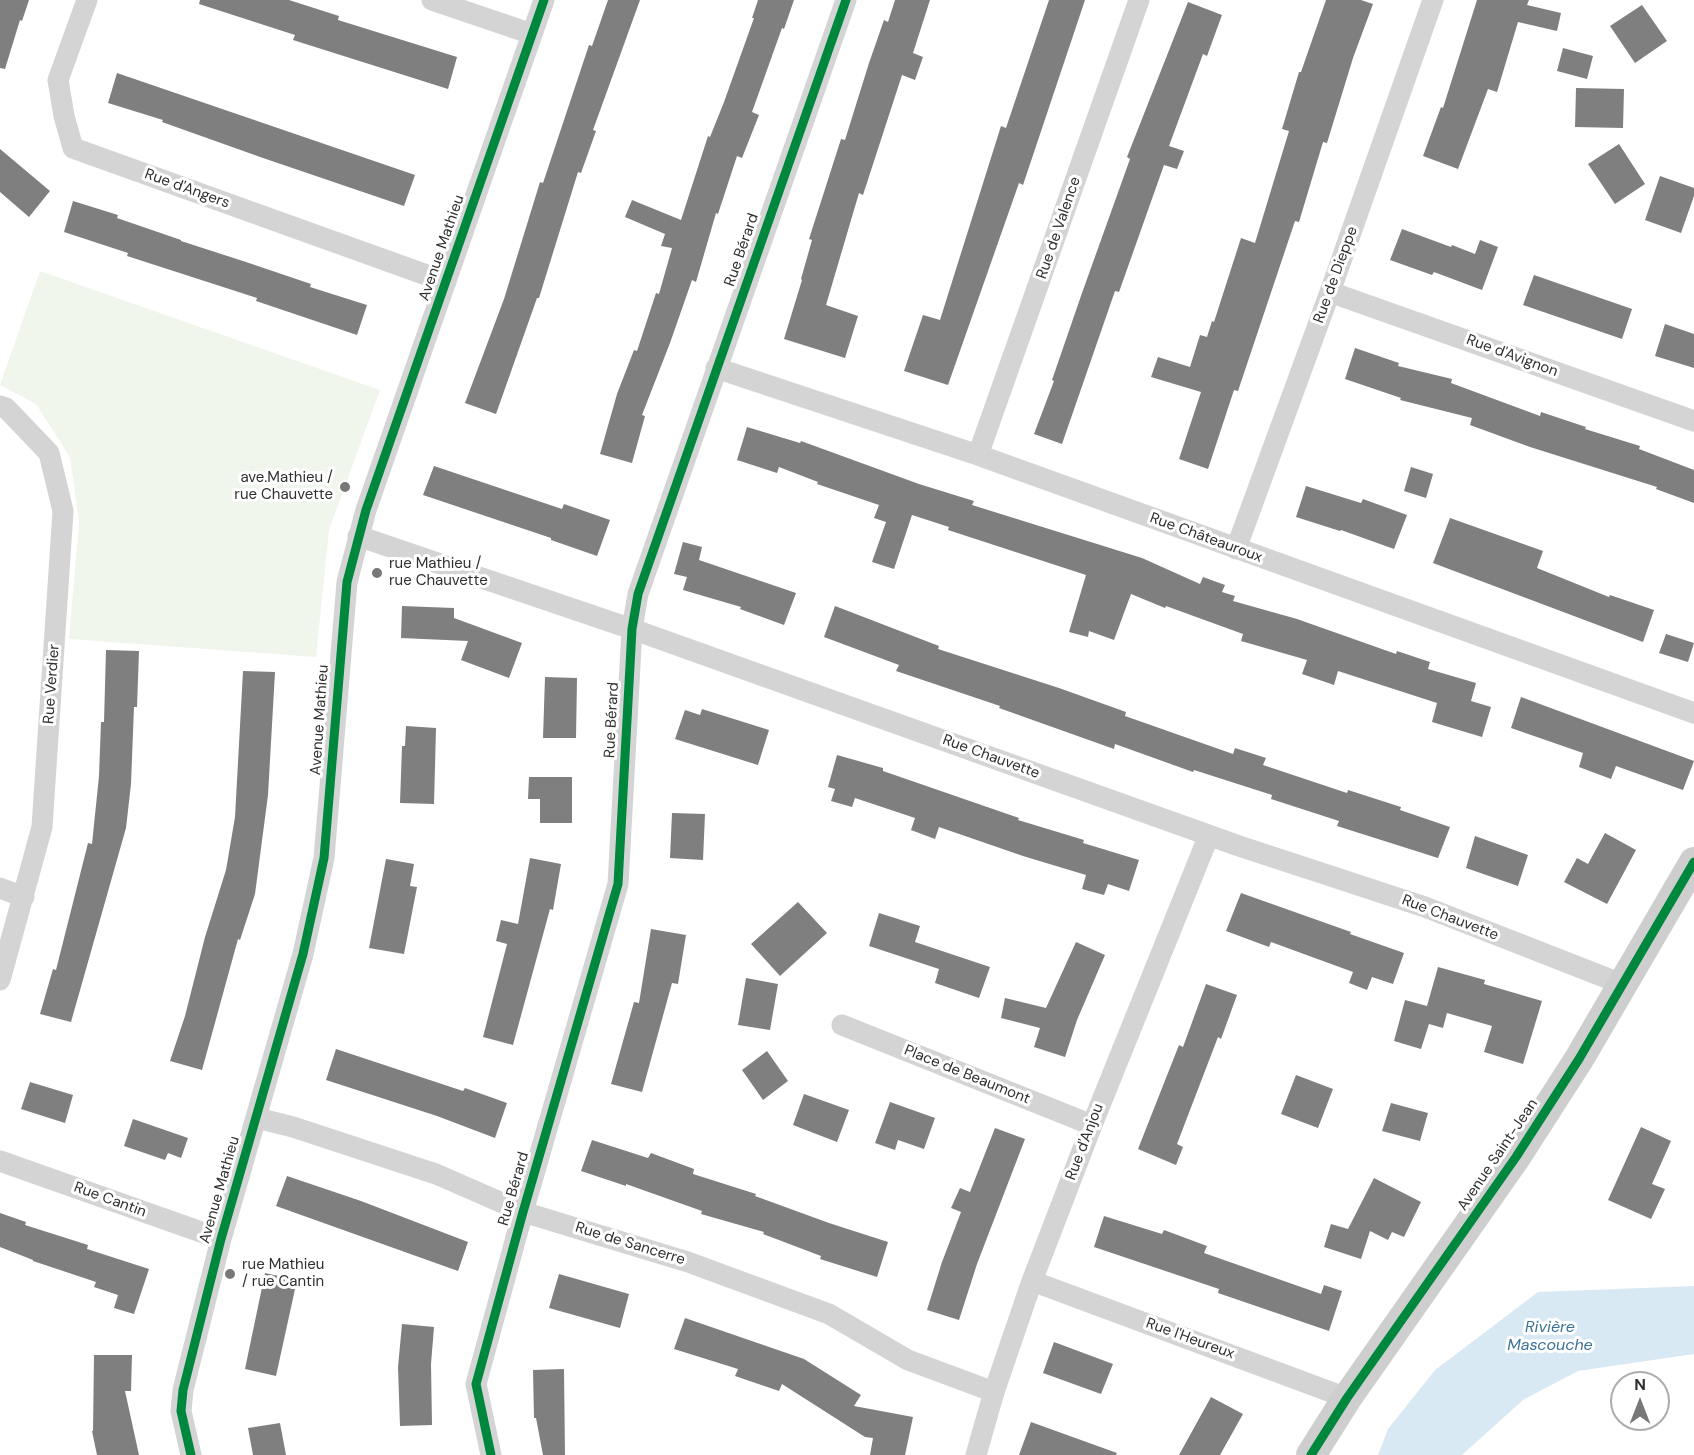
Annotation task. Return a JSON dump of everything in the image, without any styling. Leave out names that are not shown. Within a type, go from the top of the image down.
[{"type":"street","name":"Rue d'Angers","points":[[87,0],[58,80],[64,116],[73,148],[446,282]]},
{"type":"street","points":[[432,0],[532,34]]},
{"type":"street","name":"Avenue Mathieu","points":[[191,1455],[181,1411],[183,1390],[221,1239],[303,954],[324,858],[345,600],[358,536],[544,0]]},
{"type":"street","name":"Rue Bérard","points":[[492,1455],[476,1384],[618,884],[632,629],[638,594],[846,0]]},
{"type":"street","name":"Rue de Valence","points":[[978,455],[1139,0]]},
{"type":"street","name":"Rue de Dieppe","points":[[1236,549],[1330,292],[1432,0]]},
{"type":"street","name":"Rue d'Avignon","points":[[1330,292],[1694,421]]},
{"type":"street","name":"Rue Châteauroux","points":[[716,368],[978,455],[1694,713]]},
{"type":"street","name":"Rue Verdier","points":[[0,406],[6,408],[49,453],[63,511],[42,827],[0,980]]},
{"type":"street","name":"Rue Chauvette","points":[[358,536],[632,629],[1209,835],[1425,907],[1622,984]]},
{"type":"street","name":"Rue d'Anjou","points":[[976,1455],[994,1392],[1032,1281],[1209,835]]},
{"type":"street","name":"Avenue Saint-Jean","points":[[1311,1455],[1347,1398],[1516,1157],[1579,1059],[1694,862]]},
{"type":"street","points":[[0,888],[24,897]]},
{"type":"street","name":"Place de Beaumont","points":[[842,1025],[1092,1125]]},
{"type":"street","name":"Rue de Sancerre","points":[[257,1118],[293,1127],[436,1174],[523,1212],[688,1262],[829,1314],[908,1360],[994,1392]]},
{"type":"street","name":"Rue Cantin","points":[[0,1161],[221,1239]]},
{"type":"street","name":"Rue l'Heureux","points":[[1032,1281],[1347,1398]]},
{"type":"shaded area","points":[[40,271],[380,390],[329,530],[316,657],[69,639],[79,522],[70,457],[36,404],[0,385]]},
{"type":"water","name":"Rivière Mascouche","points":[[1694,1286],[1694,1354],[1578,1371],[1523,1400],[1462,1455],[1378,1455],[1388,1429],[1435,1370],[1538,1292]]},
{"type":"building","points":[[0,0],[29,0],[22,21],[20,20],[5,69],[0,68]]},
{"type":"building","points":[[200,0],[289,0],[339,16],[338,20],[457,57],[448,89],[293,40],[295,35],[199,4]]},
{"type":"building","points":[[608,0],[640,0],[593,130],[596,131],[581,173],[578,172],[539,298],[537,298],[496,414],[465,403],[504,299],[540,182],[543,183],[589,45],[592,46]]},
{"type":"building","points":[[758,0],[794,0],[752,112],[759,115],[742,158],[737,156],[718,214],[716,213],[696,282],[692,280],[642,415],[645,416],[632,463],[600,454],[617,394],[634,350],[637,351],[656,293],[659,294],[672,248],[661,246],[665,234],[625,217],[632,200],[681,220],[708,136],[710,137],[724,102],[754,18],[752,18]]},
{"type":"building","points":[[895,0],[930,0],[913,53],[923,57],[915,80],[902,75],[863,195],[859,193],[826,305],[858,316],[845,358],[784,339],[812,240],[809,239],[841,139],[845,140],[884,20],[888,22]]},
{"type":"building","points":[[1049,0],[1085,0],[1023,185],[1019,183],[948,385],[904,371],[923,315],[940,320],[1001,126],[1006,128]]},
{"type":"building","points":[[1326,0],[1361,0],[1373,4],[1353,58],[1327,143],[1323,142],[1299,222],[1295,221],[1238,391],[1234,390],[1208,469],[1179,459],[1201,392],[1151,377],[1158,357],[1190,367],[1200,335],[1207,337],[1212,321],[1214,322],[1241,238],[1255,243],[1289,131],[1282,129],[1299,72],[1301,72]]},
{"type":"building","points":[[1477,0],[1529,0],[1527,5],[1561,13],[1557,31],[1518,22],[1497,92],[1488,89],[1458,169],[1423,156],[1441,107],[1443,108]]},
{"type":"building","points":[[1188,2],[1222,15],[1207,56],[1203,54],[1169,146],[1184,151],[1177,169],[1164,165],[1119,292],[1115,291],[1062,444],[1034,434],[1130,159],[1127,157]]},
{"type":"building","points":[[1642,5],[1667,41],[1635,63],[1610,26]]},
{"type":"building","points":[[1563,48],[1593,56],[1587,79],[1557,71]]},
{"type":"building","points":[[117,73],[415,175],[404,206],[162,122],[163,120],[108,103]]},
{"type":"building","points":[[1576,88],[1624,89],[1623,128],[1575,127]]},
{"type":"building","points":[[1619,144],[1645,184],[1615,204],[1588,164]]},
{"type":"building","points":[[0,149],[50,191],[29,217],[0,192]]},
{"type":"building","points":[[1660,176],[1694,188],[1694,196],[1681,233],[1645,220]]},
{"type":"building","points":[[73,201],[118,215],[117,218],[181,241],[311,284],[310,287],[367,305],[357,335],[64,232]]},
{"type":"building","points":[[1402,229],[1475,254],[1480,240],[1498,247],[1482,290],[1434,272],[1432,275],[1390,260]]},
{"type":"building","points":[[1534,275],[1632,309],[1622,339],[1523,305]]},
{"type":"building","points":[[1665,324],[1694,334],[1694,368],[1655,356]]},
{"type":"building","points":[[1355,348],[1399,363],[1398,366],[1452,379],[1451,383],[1540,416],[1541,412],[1640,446],[1639,449],[1694,470],[1694,503],[1656,489],[1657,487],[1530,447],[1470,425],[1472,418],[1400,400],[1401,398],[1345,379]]},
{"type":"building","points":[[747,427],[800,443],[801,441],[919,484],[974,501],[972,505],[1142,558],[1200,584],[1203,577],[1225,585],[1222,592],[1235,596],[1233,601],[1297,619],[1396,654],[1397,651],[1430,662],[1428,669],[1476,683],[1471,701],[1491,707],[1482,737],[1432,722],[1437,703],[1338,671],[1334,685],[1302,674],[1307,660],[1241,641],[1243,634],[1131,594],[1114,640],[1089,631],[1088,637],[1069,632],[1086,575],[948,530],[949,527],[912,515],[894,569],[872,562],[886,522],[874,518],[879,505],[817,484],[818,482],[779,467],[777,473],[737,460]]},
{"type":"building","points":[[434,466],[562,509],[564,504],[610,520],[597,556],[423,495]]},
{"type":"building","points":[[1411,467],[1433,474],[1426,498],[1404,491]]},
{"type":"building","points":[[1306,486],[1361,503],[1363,499],[1407,515],[1394,549],[1296,517]]},
{"type":"building","points":[[1450,518],[1543,551],[1537,568],[1609,597],[1610,595],[1654,610],[1643,642],[1433,563]]},
{"type":"building","points":[[683,542],[702,547],[699,560],[796,593],[784,625],[740,609],[741,607],[683,590],[687,577],[674,574]]},
{"type":"building","points":[[402,606],[454,608],[454,618],[522,643],[509,678],[461,660],[468,641],[401,638]]},
{"type":"building","points":[[835,606],[939,646],[938,649],[1059,688],[1126,712],[1125,716],[1233,754],[1235,748],[1266,758],[1263,765],[1347,793],[1348,790],[1401,807],[1400,810],[1450,827],[1438,858],[1337,826],[1339,821],[1271,799],[1272,795],[1194,770],[1193,772],[1115,744],[1114,749],[999,708],[1000,706],[896,671],[899,665],[824,637]]},
{"type":"building","points":[[1666,634],[1694,643],[1688,662],[1659,653]]},
{"type":"building","points":[[106,650],[139,651],[131,784],[126,828],[71,1022],[40,1014],[53,969],[56,970],[88,843],[92,844],[99,776],[101,722],[104,722]]},
{"type":"building","points":[[243,671],[275,672],[268,795],[255,894],[240,940],[238,939],[202,1070],[170,1061],[226,870],[235,817]]},
{"type":"building","points":[[545,677],[577,678],[576,738],[543,738]]},
{"type":"building","points":[[1521,697],[1694,761],[1683,790],[1616,766],[1611,779],[1579,767],[1583,753],[1511,728]]},
{"type":"building","points":[[702,709],[769,730],[758,765],[675,739],[685,710],[700,715]]},
{"type":"building","points":[[406,726],[436,728],[434,804],[400,803],[402,746],[405,746]]},
{"type":"building","points":[[837,755],[883,768],[883,771],[1019,818],[1018,820],[1139,860],[1129,891],[1108,884],[1104,895],[1082,889],[1086,875],[939,827],[935,839],[911,830],[915,818],[855,798],[852,807],[831,801],[835,789],[828,787]]},
{"type":"building","points":[[529,777],[572,777],[572,823],[540,823],[540,799],[528,799]]},
{"type":"building","points":[[672,813],[705,814],[703,860],[670,858]]},
{"type":"building","points":[[1605,833],[1636,850],[1607,904],[1564,882],[1577,858],[1588,864]]},
{"type":"building","points":[[1475,836],[1528,855],[1518,886],[1466,868]]},
{"type":"building","points":[[530,858],[561,864],[553,910],[550,909],[513,1045],[483,1037],[507,944],[496,941],[501,920],[518,924]]},
{"type":"building","points":[[386,859],[414,864],[410,886],[417,887],[404,954],[369,948]]},
{"type":"building","points":[[1241,893],[1404,953],[1393,984],[1372,977],[1367,990],[1349,983],[1353,972],[1271,942],[1269,947],[1226,931]]},
{"type":"building","points":[[798,902],[827,933],[780,976],[751,944]]},
{"type":"building","points":[[879,913],[920,926],[915,942],[990,967],[979,998],[935,983],[939,969],[869,946]]},
{"type":"building","points":[[651,929],[686,935],[678,984],[672,983],[642,1092],[611,1084],[634,1002],[639,1003]]},
{"type":"building","points":[[1076,942],[1105,955],[1077,1020],[1065,1057],[1034,1047],[1040,1028],[1001,1018],[1005,998],[1046,1008]]},
{"type":"building","points":[[1438,967],[1485,980],[1484,984],[1542,1001],[1523,1064],[1484,1052],[1492,1026],[1447,1013],[1443,1028],[1429,1024],[1421,1049],[1394,1041],[1405,1000],[1427,1006]]},
{"type":"building","points":[[746,978],[778,984],[770,1030],[738,1025]]},
{"type":"building","points":[[1206,984],[1237,995],[1221,1039],[1218,1037],[1177,1144],[1183,1147],[1176,1165],[1138,1149],[1179,1045],[1183,1047]]},
{"type":"building","points":[[336,1049],[463,1091],[465,1088],[507,1103],[495,1138],[437,1116],[326,1080]]},
{"type":"building","points":[[767,1051],[788,1081],[763,1100],[742,1070]]},
{"type":"building","points":[[1296,1075],[1333,1089],[1318,1128],[1281,1114]]},
{"type":"building","points":[[30,1082],[73,1095],[65,1123],[21,1109]]},
{"type":"building","points":[[804,1094],[849,1110],[837,1142],[793,1125]]},
{"type":"building","points":[[890,1102],[935,1118],[924,1149],[898,1140],[895,1150],[875,1143]]},
{"type":"building","points":[[1391,1103],[1428,1113],[1420,1141],[1382,1131]]},
{"type":"building","points":[[133,1119],[188,1138],[181,1158],[168,1153],[165,1160],[124,1146]]},
{"type":"building","points":[[1641,1127],[1671,1141],[1652,1184],[1665,1189],[1651,1219],[1608,1200]]},
{"type":"building","points":[[995,1128],[1025,1139],[977,1264],[959,1320],[927,1310],[961,1212],[951,1208],[960,1188],[970,1192]]},
{"type":"building","points":[[592,1140],[648,1158],[651,1153],[694,1169],[693,1174],[756,1194],[755,1196],[829,1223],[888,1242],[877,1277],[820,1259],[821,1256],[763,1234],[764,1232],[701,1214],[702,1211],[581,1171]]},
{"type":"building","points":[[287,1176],[361,1201],[468,1242],[458,1271],[276,1206]]},
{"type":"building","points":[[1374,1178],[1421,1202],[1404,1237],[1392,1232],[1388,1240],[1370,1231],[1361,1259],[1324,1247],[1331,1224],[1348,1229]]},
{"type":"building","points":[[0,1213],[26,1222],[25,1225],[88,1245],[87,1249],[149,1269],[134,1314],[114,1308],[118,1295],[94,1287],[96,1282],[33,1261],[0,1247]]},
{"type":"building","points":[[1104,1216],[1162,1234],[1164,1230],[1207,1246],[1204,1253],[1321,1294],[1324,1285],[1342,1291],[1329,1331],[1218,1293],[1219,1289],[1094,1247]]},
{"type":"building","points":[[265,1273],[297,1280],[276,1376],[245,1369]]},
{"type":"building","points":[[559,1274],[629,1294],[620,1328],[549,1308]]},
{"type":"building","points":[[685,1318],[804,1359],[861,1395],[854,1406],[913,1417],[905,1455],[870,1455],[873,1438],[865,1437],[782,1384],[779,1391],[735,1376],[738,1369],[674,1349]]},
{"type":"building","points":[[402,1324],[434,1327],[431,1364],[432,1425],[400,1426],[398,1367]]},
{"type":"building","points":[[1054,1342],[1113,1364],[1101,1394],[1043,1373]]},
{"type":"building","points":[[94,1355],[132,1355],[131,1391],[125,1391],[139,1455],[97,1455],[92,1431]]},
{"type":"building","points":[[564,1369],[565,1455],[543,1455],[536,1418],[534,1418],[533,1370]]},
{"type":"building","points":[[1211,1397],[1243,1414],[1220,1455],[1179,1455]]},
{"type":"building","points":[[1031,1422],[1117,1453],[1116,1455],[1019,1455]]},
{"type":"building","points":[[280,1423],[286,1455],[253,1455],[248,1428]]},
{"type":"cycle path","points":[[191,1455],[181,1411],[183,1390],[221,1239],[303,954],[324,858],[347,582],[366,510],[544,0]]},
{"type":"cycle path","points":[[491,1455],[476,1384],[618,884],[632,629],[638,594],[846,0]]},
{"type":"cycle path","points":[[1311,1455],[1347,1398],[1516,1157],[1579,1059],[1694,862]]},
{"type":"place","name":"ave.Mathieu / rue Chauvette","points":[[345,487]]},
{"type":"place","name":"rue Mathieu / rue Chauvette","points":[[377,573]]},
{"type":"place","name":"rue Mathieu / rue Cantin","points":[[230,1274]]}]
